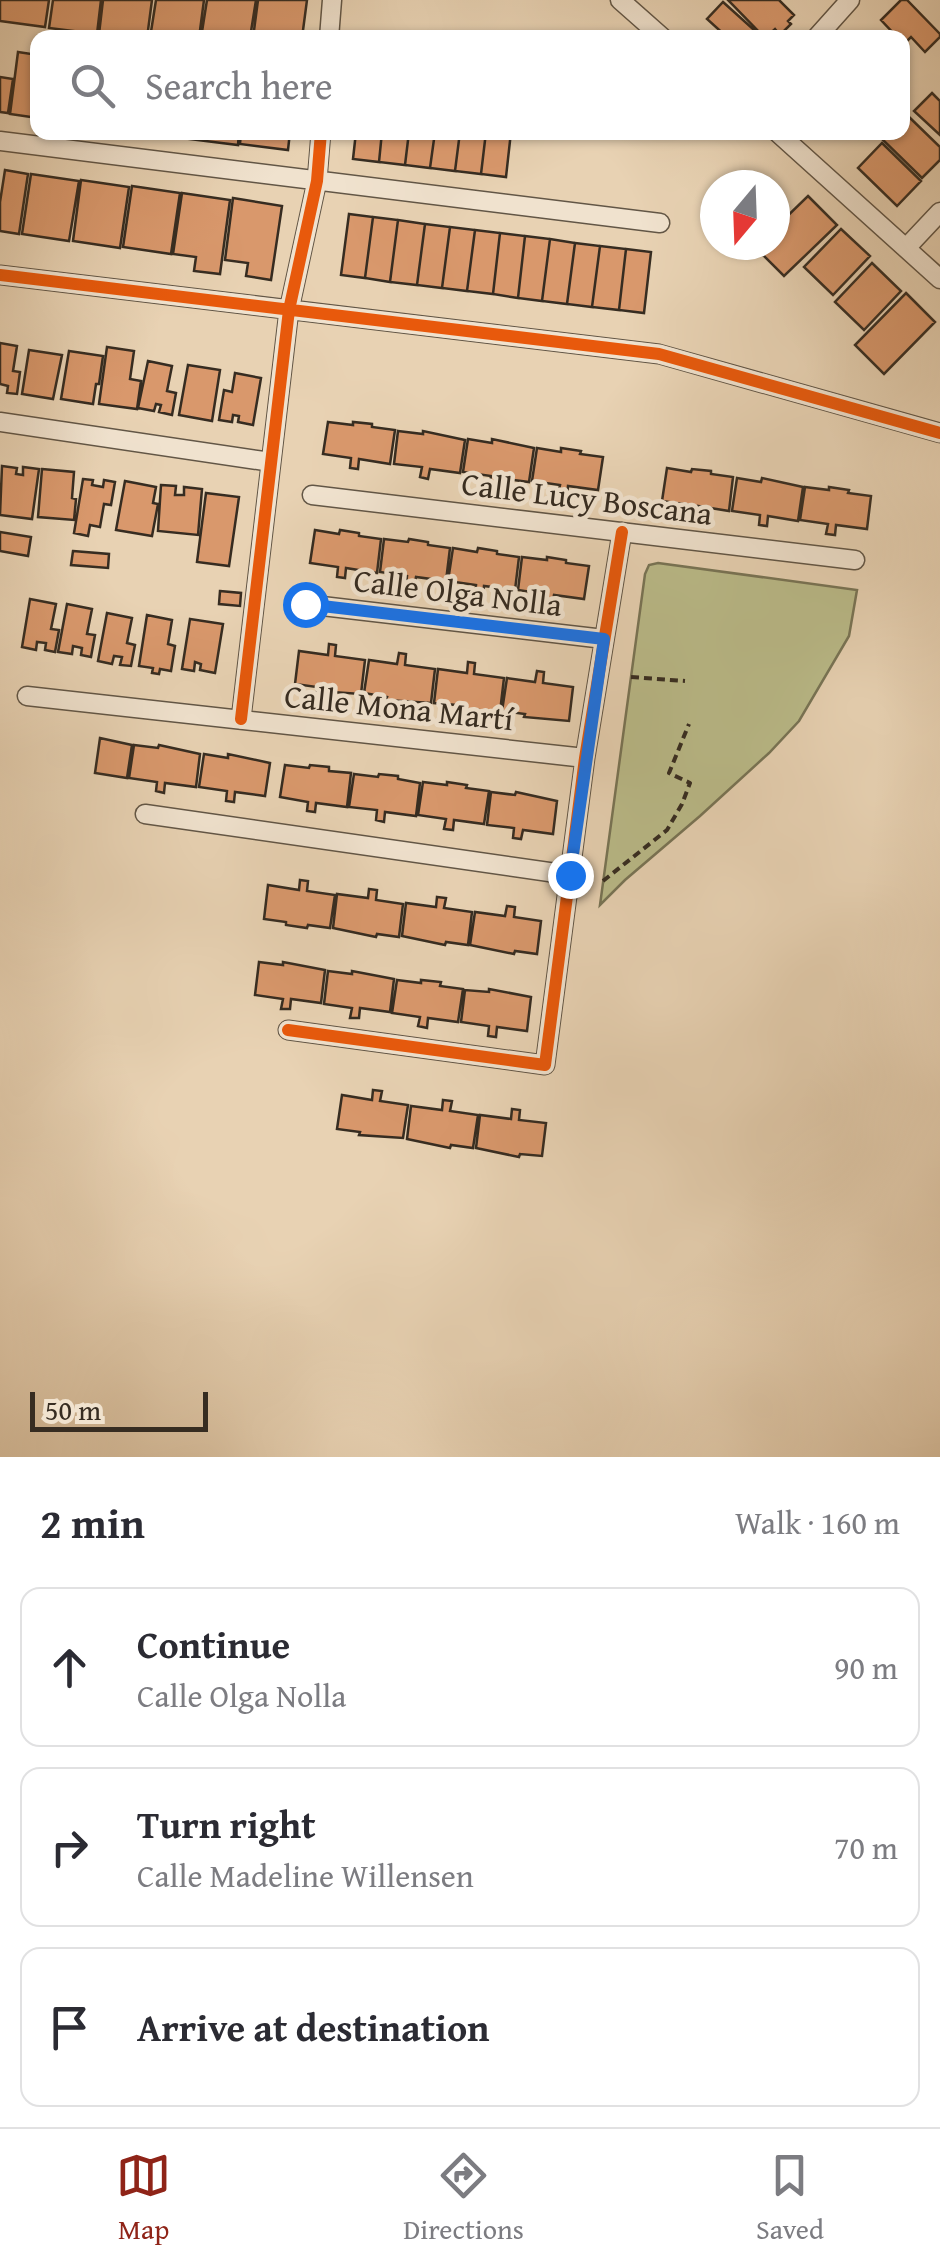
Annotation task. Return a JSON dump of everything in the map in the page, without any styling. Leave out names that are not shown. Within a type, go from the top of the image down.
[{"type":"street","points":[[330,30],[332,0]]},
{"type":"street","points":[[620,0],[654,30]]},
{"type":"street","points":[[823,30],[850,0]]},
{"type":"street","points":[[241,720],[289,310],[317,180],[320,140]]},
{"type":"street","points":[[786,140],[940,279]]},
{"type":"street","points":[[0,141],[660,223]]},
{"type":"street","points":[[907,247],[940,212]]},
{"type":"street","points":[[0,276],[660,354],[940,433]]},
{"type":"street","points":[[0,422],[271,462]]},
{"type":"street","name":"Calle Lucy Boscana","points":[[312,495],[855,560]]},
{"type":"street","points":[[288,1030],[545,1065],[585,758],[622,532]]},
{"type":"street","name":"Calle Olga Nolla","points":[[305,604],[604,639]]},
{"type":"street","name":"Calle Mona Martí","points":[[27,696],[585,758]]},
{"type":"street","points":[[145,814],[570,875]]},
{"type":"path","points":[[631,676],[685,681]]},
{"type":"path","points":[[603,881],[667,830],[682,804],[690,783],[669,773],[689,724]]},
{"type":"green space","points":[[658,563],[857,590],[849,636],[799,721],[769,753],[600,905],[645,574],[649,565]]},
{"type":"building","points":[[0,0],[49,0],[45,27],[0,21]]},
{"type":"building","points":[[53,0],[101,0],[97,30],[49,28]]},
{"type":"building","points":[[103,0],[152,0],[148,30],[99,30]]},
{"type":"building","points":[[156,0],[204,0],[200,30],[151,30]]},
{"type":"building","points":[[207,0],[256,0],[251,30],[202,30]]},
{"type":"building","points":[[258,0],[307,0],[303,30],[254,30]]},
{"type":"building","points":[[728,0],[779,0],[794,15],[785,30],[757,30]]},
{"type":"building","points":[[901,0],[907,0],[940,37],[925,52],[910,38],[910,30],[890,30],[881,20]]},
{"type":"building","points":[[723,2],[754,30],[719,30],[707,19]]},
{"type":"building","points":[[18,52],[30,54],[30,117],[10,114]]},
{"type":"building","points":[[0,77],[13,79],[8,113],[0,112]]},
{"type":"building","points":[[932,93],[940,101],[940,135],[914,111]]},
{"type":"building","points":[[910,118],[940,147],[940,160],[922,178],[883,140],[910,140]]},
{"type":"building","points":[[197,140],[238,140],[238,145]]},
{"type":"building","points":[[240,140],[289,140],[288,150],[240,144]]},
{"type":"building","points":[[355,140],[381,140],[379,162],[353,159]]},
{"type":"building","points":[[381,140],[408,140],[405,165],[379,162]]},
{"type":"building","points":[[408,140],[434,140],[430,168],[405,165]]},
{"type":"building","points":[[434,140],[459,140],[455,171],[430,168]]},
{"type":"building","points":[[459,140],[485,140],[481,174],[455,171]]},
{"type":"building","points":[[485,140],[510,140],[506,177],[481,174]]},
{"type":"building","points":[[882,143],[921,181],[897,206],[858,168]]},
{"type":"building","points":[[5,170],[28,174],[19,234],[0,231]]},
{"type":"building","points":[[31,174],[79,181],[69,241],[22,234]]},
{"type":"building","points":[[81,180],[129,187],[120,248],[73,241]]},
{"type":"building","points":[[132,186],[180,193],[171,254],[123,247]]},
{"type":"building","points":[[182,193],[230,200],[220,274],[194,271],[196,257],[173,254]]},
{"type":"building","points":[[808,196],[837,225],[784,276],[768,260],[790,260],[790,213]]},
{"type":"building","points":[[233,198],[282,206],[271,280],[246,276],[248,263],[225,260]]},
{"type":"building","points":[[349,214],[373,217],[365,278],[341,275]]},
{"type":"building","points":[[373,217],[398,220],[390,282],[365,278]]},
{"type":"building","points":[[398,220],[425,224],[417,285],[390,282]]},
{"type":"building","points":[[425,224],[450,227],[442,288],[417,285]]},
{"type":"building","points":[[450,227],[475,230],[467,291],[442,288]]},
{"type":"building","points":[[841,229],[870,256],[833,295],[804,267]]},
{"type":"building","points":[[475,230],[500,233],[493,294],[467,291]]},
{"type":"building","points":[[500,233],[525,236],[518,298],[493,294]]},
{"type":"building","points":[[525,236],[550,239],[542,301],[518,298]]},
{"type":"building","points":[[550,239],[575,243],[567,304],[542,301]]},
{"type":"building","points":[[575,243],[600,246],[592,307],[567,304]]},
{"type":"building","points":[[600,246],[626,249],[619,310],[592,307]]},
{"type":"building","points":[[626,249],[651,252],[644,313],[619,310]]},
{"type":"building","points":[[872,263],[901,291],[864,330],[835,302]]},
{"type":"building","points":[[906,293],[935,322],[884,374],[855,345]]},
{"type":"building","points":[[0,343],[17,346],[13,371],[20,372],[17,394],[7,393],[8,386],[0,384]]},
{"type":"building","points":[[107,347],[134,351],[130,379],[141,381],[137,409],[99,404]]},
{"type":"building","points":[[29,350],[62,355],[53,399],[22,394]]},
{"type":"building","points":[[69,351],[103,356],[93,404],[61,399]]},
{"type":"building","points":[[148,361],[172,366],[167,391],[176,393],[172,415],[159,412],[161,405],[156,404],[154,411],[138,408]]},
{"type":"building","points":[[188,365],[220,370],[212,421],[179,415]]},
{"type":"building","points":[[235,373],[261,378],[253,425],[238,422],[239,416],[233,415],[232,422],[219,420],[224,390],[232,392]]},
{"type":"building","points":[[328,422],[372,424],[395,430],[390,464],[359,459],[358,469],[350,468],[351,458],[323,454]]},
{"type":"building","points":[[398,431],[423,431],[465,440],[460,473],[430,469],[428,479],[420,477],[422,467],[394,464]]},
{"type":"building","points":[[468,439],[492,443],[492,439],[534,448],[529,482],[499,478],[498,487],[489,486],[491,476],[463,472]]},
{"type":"building","points":[[537,448],[561,452],[561,448],[603,457],[598,490],[568,486],[567,496],[558,495],[560,485],[532,481]]},
{"type":"building","points":[[2,466],[17,468],[16,474],[23,475],[23,467],[39,469],[32,519],[0,515]]},
{"type":"building","points":[[667,468],[733,477],[729,511],[698,506],[697,516],[689,515],[690,505],[662,501]]},
{"type":"building","points":[[42,469],[74,472],[74,520],[38,517]]},
{"type":"building","points":[[737,478],[761,482],[762,478],[803,487],[798,521],[768,516],[767,526],[759,525],[760,515],[732,511]]},
{"type":"building","points":[[83,479],[103,487],[104,480],[115,482],[111,505],[104,504],[100,527],[90,525],[88,536],[74,533]]},
{"type":"building","points":[[125,481],[156,487],[153,503],[158,504],[152,536],[116,530]]},
{"type":"building","points":[[161,485],[176,486],[175,495],[184,495],[184,487],[202,489],[198,535],[158,531]]},
{"type":"building","points":[[805,487],[829,487],[871,496],[867,529],[836,525],[835,535],[826,534],[828,524],[800,520]]},
{"type":"building","points":[[206,493],[239,497],[229,566],[197,562]]},
{"type":"building","points":[[315,530],[339,534],[340,530],[381,539],[377,573],[346,568],[345,578],[337,577],[338,567],[310,563]]},
{"type":"building","points":[[0,532],[31,537],[28,556],[0,551]]},
{"type":"building","points":[[384,539],[409,539],[450,548],[446,581],[416,577],[414,587],[406,586],[407,576],[380,572]]},
{"type":"building","points":[[453,548],[477,552],[478,548],[519,557],[515,590],[484,586],[483,596],[475,595],[476,585],[448,581]]},
{"type":"building","points":[[73,551],[109,554],[108,568],[71,565]]},
{"type":"building","points":[[522,557],[547,557],[589,566],[584,599],[554,595],[552,605],[544,604],[545,594],[518,590]]},
{"type":"building","points":[[220,591],[241,593],[240,606],[219,604]]},
{"type":"building","points":[[30,599],[56,604],[51,629],[59,630],[55,652],[45,650],[46,643],[37,642],[36,650],[22,647]]},
{"type":"building","points":[[67,604],[92,609],[87,634],[95,635],[91,657],[81,655],[82,648],[73,646],[72,654],[58,652]]},
{"type":"building","points":[[107,613],[132,618],[127,643],[135,645],[131,666],[120,665],[122,657],[114,656],[112,664],[98,661]]},
{"type":"building","points":[[147,615],[172,620],[168,644],[175,646],[171,671],[160,669],[159,674],[152,673],[153,668],[139,666]]},
{"type":"building","points":[[190,619],[223,624],[215,673],[200,670],[201,664],[195,662],[194,671],[182,669]]},
{"type":"building","points":[[329,644],[336,645],[335,656],[365,660],[361,694],[317,691],[317,687],[295,684],[299,651],[328,655]]},
{"type":"building","points":[[399,653],[406,654],[405,665],[435,669],[431,703],[386,700],[387,697],[364,693],[369,660],[397,664]]},
{"type":"building","points":[[468,662],[475,663],[474,674],[504,678],[500,712],[434,703],[438,669],[467,673]]},
{"type":"building","points":[[537,671],[544,672],[543,683],[573,687],[569,721],[502,711],[507,678],[535,682]]},
{"type":"building","points":[[100,738],[132,745],[127,778],[95,773]]},
{"type":"building","points":[[134,745],[159,745],[200,754],[196,787],[165,783],[164,793],[156,791],[157,782],[129,778]]},
{"type":"building","points":[[204,754],[228,758],[228,754],[270,763],[265,796],[235,792],[234,802],[226,801],[227,791],[199,787]]},
{"type":"building","points":[[285,765],[329,767],[329,771],[351,773],[347,807],[316,803],[315,812],[307,811],[308,802],[280,797]]},
{"type":"building","points":[[354,774],[398,776],[420,783],[416,816],[385,812],[384,822],[376,820],[377,810],[349,807]]},
{"type":"building","points":[[423,782],[447,782],[489,791],[484,824],[454,820],[453,830],[444,829],[446,819],[418,815]]},
{"type":"building","points":[[491,792],[516,792],[557,801],[553,834],[523,830],[521,839],[513,838],[514,828],[487,825]]},
{"type":"building","points":[[300,880],[308,881],[307,891],[335,895],[330,928],[307,928],[264,919],[268,885],[299,890]]},
{"type":"building","points":[[369,889],[377,890],[376,900],[403,904],[399,937],[376,937],[333,928],[337,894],[368,898]]},
{"type":"building","points":[[437,897],[446,898],[444,908],[472,912],[468,945],[445,945],[402,936],[406,903],[436,907]]},
{"type":"building","points":[[507,906],[515,907],[514,917],[541,921],[537,954],[514,954],[470,945],[475,912],[505,916]]},
{"type":"building","points":[[259,962],[325,970],[321,1003],[291,999],[290,1009],[281,1009],[283,999],[255,995]]},
{"type":"building","points":[[328,971],[394,979],[390,1012],[360,1008],[359,1018],[350,1018],[352,1008],[324,1004]]},
{"type":"building","points":[[397,980],[441,982],[440,986],[463,989],[458,1022],[428,1018],[427,1028],[418,1026],[420,1017],[392,1013]]},
{"type":"building","points":[[489,989],[531,997],[527,1031],[497,1027],[496,1037],[488,1036],[489,1026],[461,1022],[465,990]]},
{"type":"building","points":[[373,1090],[382,1091],[380,1101],[408,1105],[403,1138],[337,1129],[342,1095],[372,1100]]},
{"type":"building","points":[[443,1100],[452,1101],[450,1111],[478,1115],[473,1148],[450,1148],[407,1139],[411,1106],[442,1110]]},
{"type":"building","points":[[512,1109],[520,1110],[519,1120],[546,1123],[542,1156],[519,1157],[476,1148],[480,1115],[511,1119]]},
{"type":"cycle path","points":[[241,719],[289,310],[317,181],[320,140]]},
{"type":"cycle path","points":[[0,275],[659,354],[940,433]]},
{"type":"cycle path","points":[[288,1030],[545,1065],[585,758],[622,532]]},
{"type":"route","points":[[305,604],[604,639],[570,875]]}]
